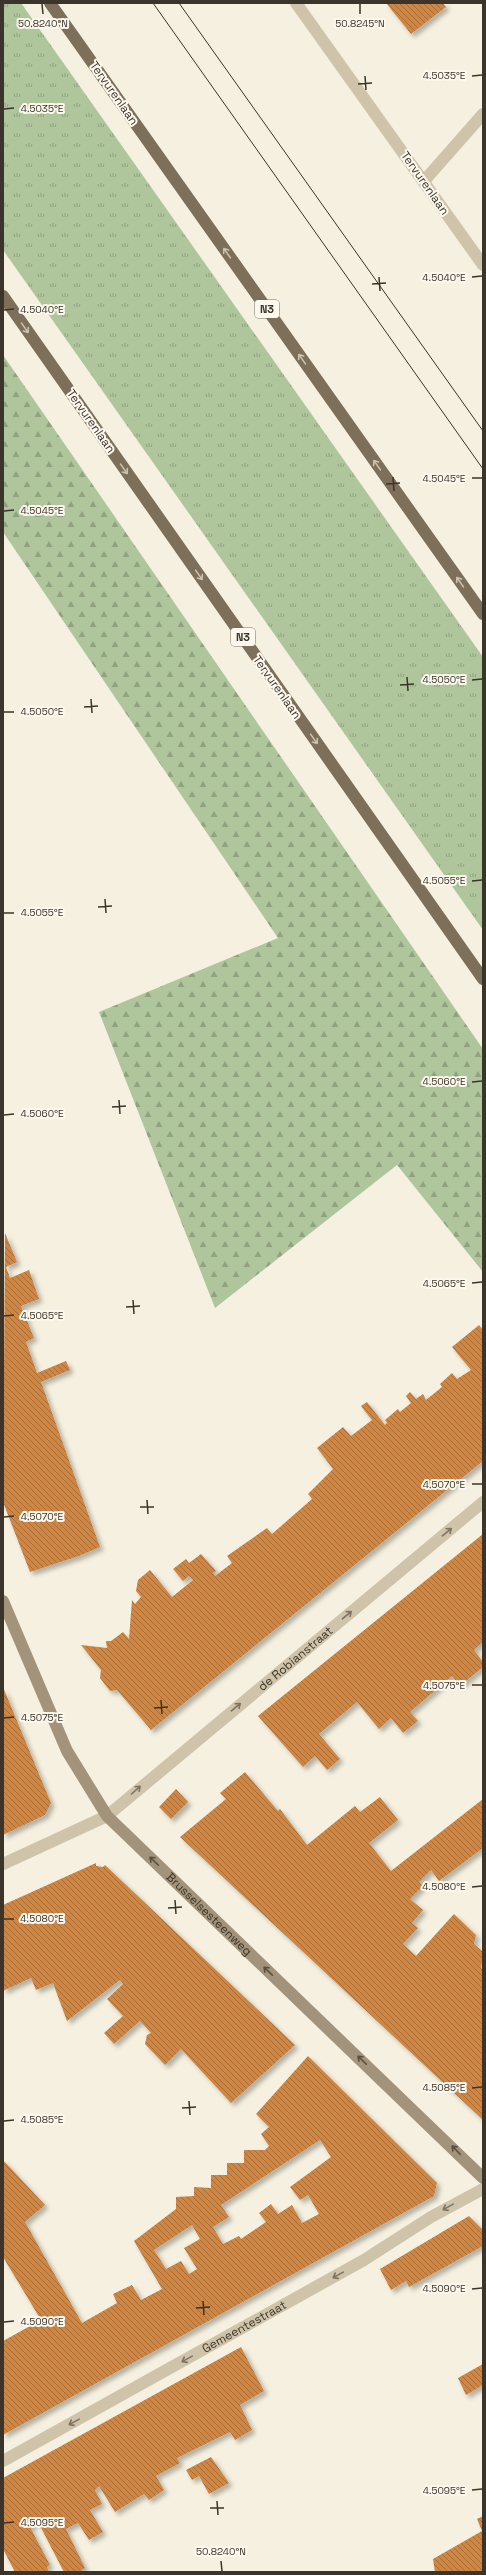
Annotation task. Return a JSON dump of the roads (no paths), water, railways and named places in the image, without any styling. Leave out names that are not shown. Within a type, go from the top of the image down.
[{"type":"main road","name":"Tervurenlaan","points":[[50,3],[483,614]]},
{"type":"main road","name":"Tervurenlaan","points":[[3,296],[483,979]]},
{"type":"street","name":"Tervurenlaan","points":[[296,3],[483,265]]},
{"type":"street","points":[[424,181],[483,114]]},
{"type":"street","name":"de Robianstraat","points":[[3,1864],[107,1816],[483,1502]]},
{"type":"street","name":"Brusselsesteenweg","points":[[3,1601],[67,1751],[107,1816],[483,2178]]},
{"type":"street","name":"Gemeentestraat","points":[[3,2461],[364,2260],[431,2217],[483,2189]]},
{"type":"tram line","points":[[153,3],[483,469]]},
{"type":"tram line","points":[[179,3],[483,431]]}]
